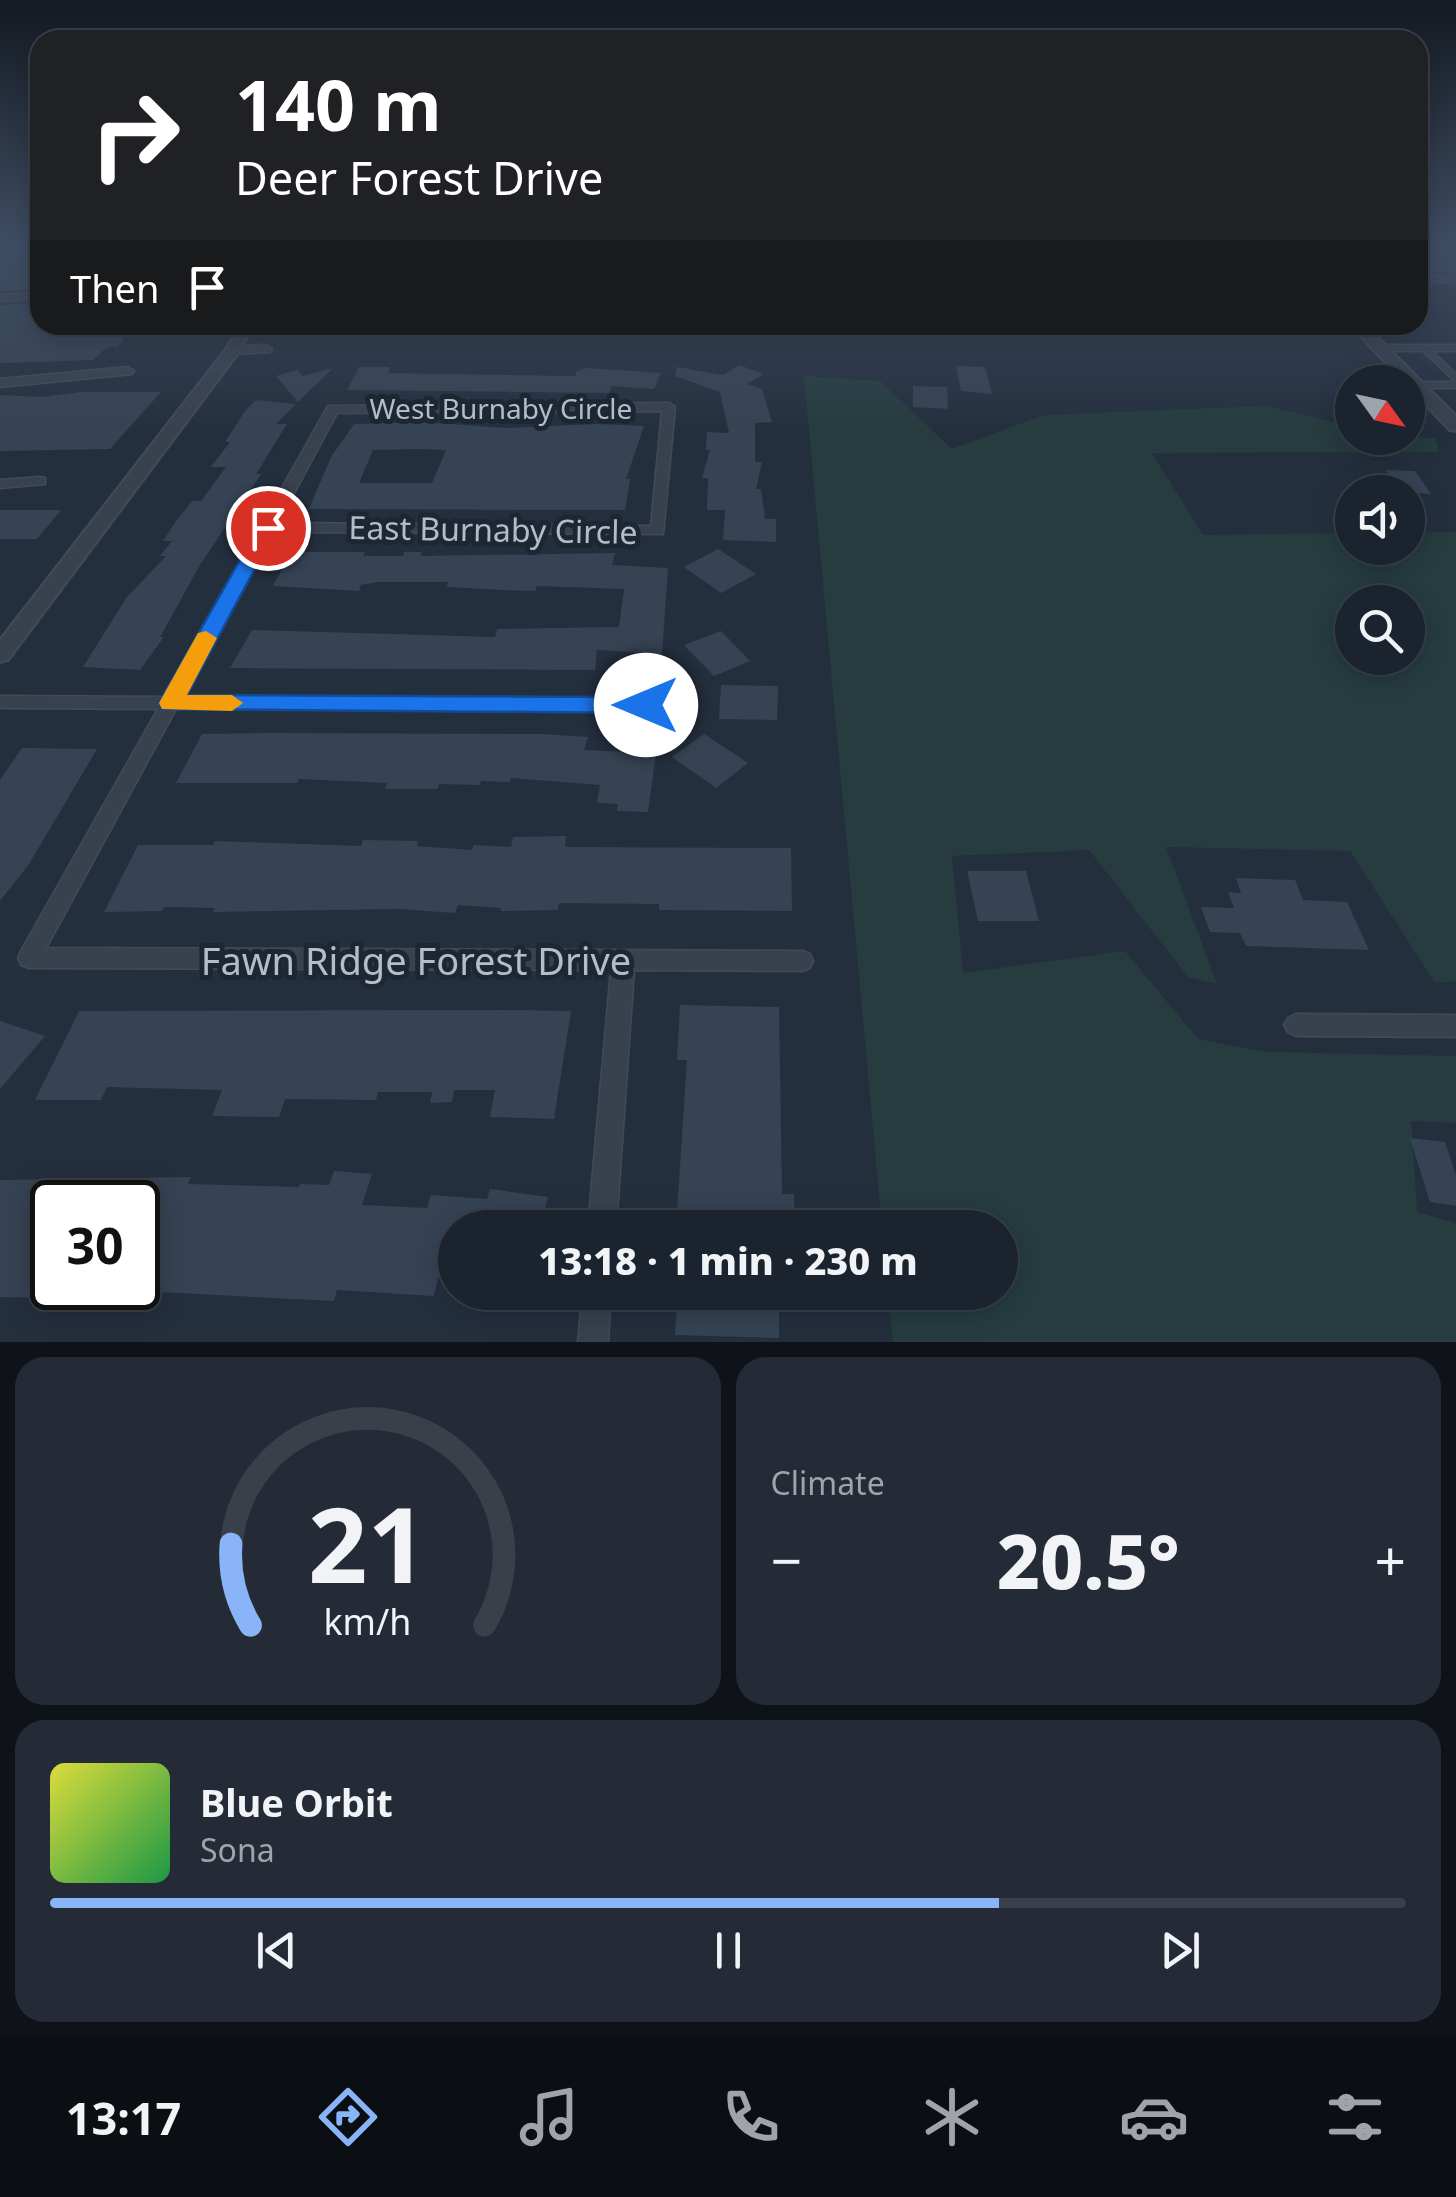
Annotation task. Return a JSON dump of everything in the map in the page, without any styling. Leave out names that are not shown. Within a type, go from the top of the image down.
[{"type":"street","points":[[0,655],[241,335]]},
{"type":"street","points":[[1368,335],[1397,365]]},
{"type":"street","points":[[233,350],[266,350]]},
{"type":"street","points":[[0,382],[128,372]]},
{"type":"street","points":[[1425,394],[1456,426]]},
{"type":"street","name":"West Burnaby Circle","points":[[268,528],[333,409],[669,407],[658,531]]},
{"type":"street","points":[[0,484],[40,481]]},
{"type":"street","points":[[170,703],[268,528]]},
{"type":"street","name":"East Burnaby Circle","points":[[268,528],[658,531]]},
{"type":"street","points":[[0,702],[646,705]]},
{"type":"street","name":"Fawn Ridge Forest Drive","points":[[170,703],[29,958],[802,961]]},
{"type":"street","points":[[603,1210],[623,961]]},
{"type":"street","points":[[1296,1025],[1456,1026]]},
{"type":"street","points":[[592,1342],[595,1310]]},
{"type":"lane","points":[[1380,348],[1456,348]]},
{"type":"lane","points":[[1424,348],[1456,378]]},
{"type":"lane","points":[[1442,364],[1456,364]]},
{"type":"lane","points":[[1425,385],[1456,386]]},
{"type":"green space","points":[[804,376],[880,381],[952,449],[1044,415],[1264,406],[1335,422],[1335,452],[1152,453],[1203,535],[1335,533],[1335,565],[1425,565],[1425,533],[1456,532],[1456,981],[1435,983],[1350,851],[1166,847],[1217,984],[1188,977],[1089,850],[952,856],[963,973],[1125,951],[1198,1039],[1265,1052],[1456,1056],[1456,1123],[1411,1121],[1417,1212],[1456,1223],[1456,1342],[893,1342],[890,1310],[1018,1310],[1018,1210],[880,1210]]},
{"type":"green space","points":[[1425,438],[1435,438],[1439,452],[1425,452]]},
{"type":"building","points":[[0,307],[30,307],[30,335],[125,335],[118,347],[107,347],[93,360],[0,363]]},
{"type":"building","points":[[739,365],[764,374],[747,384],[762,389],[772,422],[755,423],[755,462],[762,462],[756,489],[761,489],[765,519],[776,519],[776,542],[723,540],[725,510],[707,510],[708,478],[702,478],[710,450],[706,450],[707,432],[729,433],[720,392],[675,376],[677,367],[723,375]]},
{"type":"building","points":[[956,366],[985,367],[992,394],[961,391]]},
{"type":"building","points":[[359,367],[390,367],[388,373],[575,376],[577,371],[587,368],[661,373],[654,389],[611,386],[609,393],[347,390]]},
{"type":"building","points":[[333,368],[298,402],[276,376],[297,370],[302,376]]},
{"type":"building","points":[[913,386],[947,387],[948,409],[913,407]]},
{"type":"building","points":[[80,392],[161,392],[110,449],[0,451],[0,395],[41,397]]},
{"type":"building","points":[[256,400],[296,404],[276,424],[287,424],[256,474],[261,474],[200,565],[160,637],[164,637],[140,670],[83,667],[127,597],[166,556],[160,556],[172,541],[163,541],[174,524],[192,501],[201,501],[226,467],[211,467]]},
{"type":"building","points":[[354,424],[644,426],[626,479],[630,479],[625,510],[309,509],[331,457]],"holes":[[[373,450],[446,450],[432,483],[359,483]]]},
{"type":"building","points":[[1386,470],[1415,471],[1418,475],[1389,475]]},
{"type":"building","points":[[0,510],[61,510],[37,539],[0,539]]},
{"type":"building","points":[[718,549],[756,574],[721,593],[684,567]]},
{"type":"building","points":[[291,552],[365,552],[363,556],[403,556],[404,552],[422,552],[420,556],[615,553],[612,565],[668,568],[662,654],[597,650],[595,670],[230,668],[252,630],[495,637],[497,629],[619,627],[624,589],[537,586],[535,591],[503,590],[447,587],[448,582],[378,582],[361,585],[359,591],[273,586]]},
{"type":"building","points":[[721,631],[750,661],[714,676],[684,645]]},
{"type":"building","points":[[721,685],[778,686],[777,720],[719,719]]},
{"type":"building","points":[[202,734],[541,734],[588,737],[584,750],[656,753],[648,812],[617,811],[618,804],[597,803],[600,785],[511,778],[510,782],[481,781],[480,785],[439,784],[438,789],[385,789],[387,783],[299,779],[297,783],[176,783]]},
{"type":"building","points":[[704,734],[748,763],[716,788],[672,757]]},
{"type":"building","points":[[22,748],[97,749],[29,864],[0,901],[0,780]]},
{"type":"building","points":[[566,836],[565,847],[791,848],[792,911],[659,910],[659,904],[559,903],[558,910],[501,911],[458,905],[455,913],[399,909],[213,912],[215,908],[164,907],[162,911],[104,912],[138,845],[213,845],[215,841],[361,846],[363,840],[418,841],[417,846],[472,850],[474,845],[511,847],[513,837]]},
{"type":"building","points":[[967,871],[1026,871],[1039,921],[978,921]]},
{"type":"building","points":[[1236,878],[1295,880],[1303,900],[1347,902],[1369,950],[1246,946],[1240,933],[1210,932],[1201,907],[1234,908],[1228,892],[1241,893]]},
{"type":"building","points":[[680,1005],[779,1007],[782,1194],[794,1194],[794,1210],[677,1210],[687,1060],[677,1060]]},
{"type":"building","points":[[79,1011],[571,1011],[554,1119],[490,1117],[495,1090],[454,1090],[452,1102],[430,1103],[432,1092],[378,1092],[376,1100],[285,1099],[279,1117],[212,1116],[222,1090],[107,1087],[101,1100],[35,1100]]},
{"type":"building","points":[[0,1021],[45,1036],[0,1089]]},
{"type":"building","points":[[1410,1138],[1445,1142],[1456,1175],[1456,1206],[1430,1202]]},
{"type":"building","points":[[334,1171],[372,1174],[362,1205],[427,1208],[431,1195],[487,1199],[490,1189],[548,1197],[545,1210],[438,1210],[438,1279],[434,1296],[337,1290],[334,1301],[160,1292],[160,1180],[30,1180],[30,1298],[0,1297],[0,1180],[191,1177],[188,1184],[329,1185]]},
{"type":"building","points":[[677,1310],[779,1310],[779,1338],[675,1335]]},
{"type":"slow traffic","points":[[206,638],[170,703],[232,703]]},
{"type":"route","points":[[268,528],[170,703],[646,705]]}]
